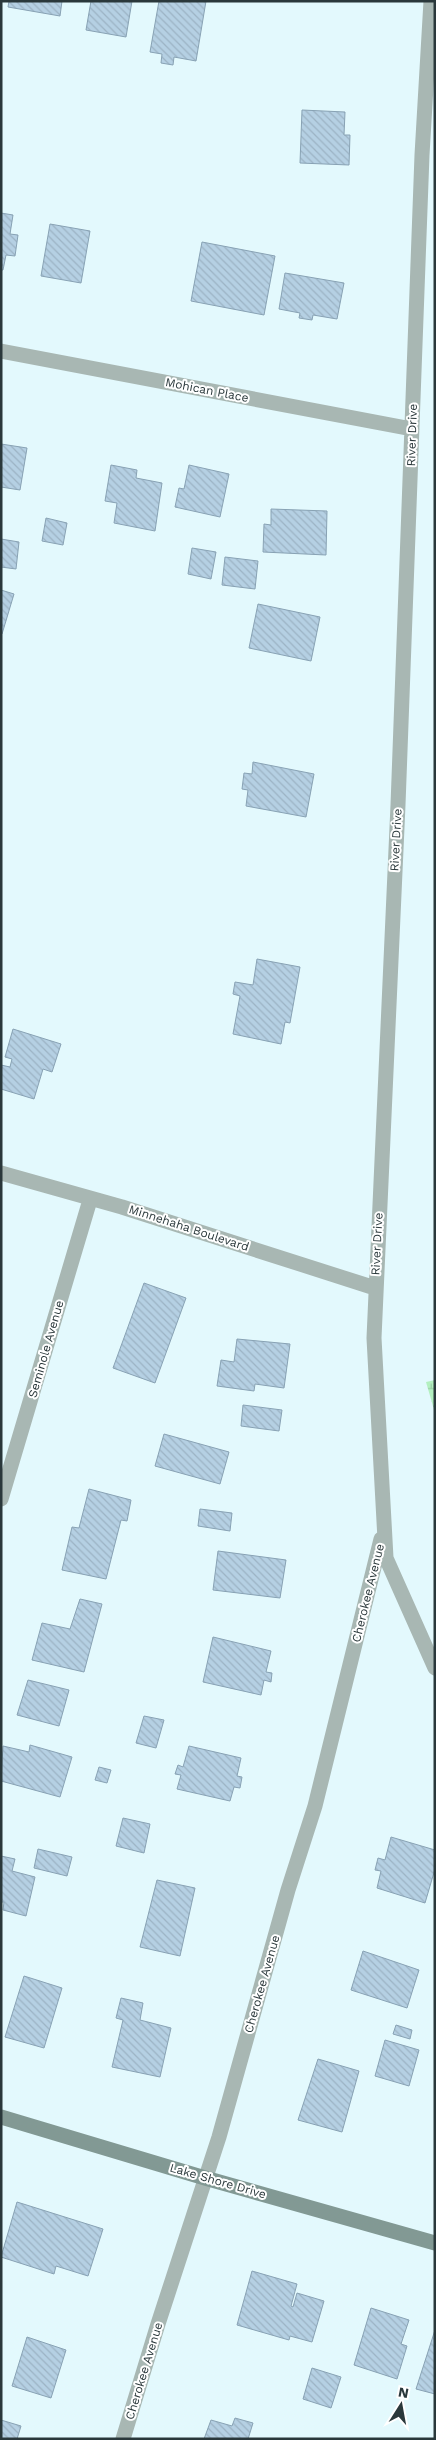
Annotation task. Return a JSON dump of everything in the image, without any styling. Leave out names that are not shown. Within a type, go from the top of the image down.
[{"type":"street","name":"River Drive","points":[[431,1],[422,155],[398,804],[374,1338],[386,1558],[435,1668]]},
{"type":"street","name":"Mohican Place","points":[[1,351],[412,429]]},
{"type":"street","name":"Minnehaha Boulevard","points":[[1,1173],[90,1200],[122,1207],[375,1288]]},
{"type":"street","name":"Seminole Avenue","points":[[1,1499],[90,1200]]},
{"type":"street","name":"Cherokee Avenue","points":[[124,2439],[219,2137],[288,1890],[315,1806],[384,1525]]},
{"type":"street","name":"Lake Shore Drive","points":[[1,2117],[205,2178],[435,2243]]},
{"type":"green space","points":[[435,1380],[435,1413],[426,1382]]},
{"type":"building","points":[[9,1],[62,1],[60,16],[8,7]]},
{"type":"building","points":[[91,1],[132,1],[126,37],[86,30]]},
{"type":"building","points":[[159,1],[206,1],[196,61],[174,57],[173,65],[161,63],[162,54],[150,52]]},
{"type":"building","points":[[302,110],[345,112],[344,135],[350,135],[349,165],[300,163]]},
{"type":"building","points":[[1,213],[13,215],[10,234],[18,235],[15,256],[6,255],[3,270],[1,270]]},
{"type":"building","points":[[50,224],[90,231],[81,283],[41,276]]},
{"type":"building","points":[[202,242],[275,256],[264,315],[191,301]]},
{"type":"building","points":[[285,273],[344,283],[337,319],[313,315],[312,320],[299,318],[300,313],[279,309]]},
{"type":"building","points":[[1,444],[27,448],[20,490],[1,487]]},
{"type":"building","points":[[111,465],[137,470],[136,478],[162,483],[155,531],[114,523],[117,503],[105,501]]},
{"type":"building","points":[[189,465],[229,474],[220,517],[175,507],[179,488],[184,489]]},
{"type":"building","points":[[271,509],[327,511],[326,555],[263,552],[264,524],[271,525]]},
{"type":"building","points":[[46,518],[67,523],[63,545],[42,541]]},
{"type":"building","points":[[1,539],[19,542],[16,569],[1,567]]},
{"type":"building","points":[[192,548],[216,552],[211,579],[188,574]]},
{"type":"building","points":[[225,557],[258,561],[255,589],[222,585]]},
{"type":"building","points":[[1,590],[14,594],[2,634],[1,634]]},
{"type":"building","points":[[258,604],[320,617],[311,661],[249,648]]},
{"type":"building","points":[[253,762],[314,774],[306,817],[246,806],[248,790],[242,789],[244,773],[252,774]]},
{"type":"building","points":[[257,959],[300,967],[290,1023],[285,1022],[281,1044],[233,1034],[240,996],[233,994],[235,982],[253,985]]},
{"type":"building","points":[[13,1029],[61,1044],[52,1072],[43,1069],[34,1099],[1,1089],[1,1065],[10,1067],[12,1059],[5,1057]]},
{"type":"building","points":[[144,1283],[186,1298],[155,1383],[113,1368]]},
{"type":"building","points":[[237,1339],[290,1344],[284,1388],[255,1384],[254,1391],[217,1386],[221,1360],[234,1362]]},
{"type":"building","points":[[243,1405],[282,1410],[279,1431],[241,1426]]},
{"type":"building","points":[[164,1434],[229,1452],[220,1484],[155,1466]]},
{"type":"building","points":[[89,1489],[131,1500],[127,1521],[121,1520],[106,1579],[62,1570],[72,1527],[79,1528]]},
{"type":"building","points":[[200,1509],[232,1513],[230,1531],[198,1526]]},
{"type":"building","points":[[218,1551],[286,1560],[280,1598],[213,1590]]},
{"type":"building","points":[[80,1599],[102,1604],[84,1672],[32,1660],[42,1623],[70,1629]]},
{"type":"building","points":[[213,1637],[271,1651],[266,1672],[272,1673],[271,1682],[264,1680],[261,1695],[203,1682]]},
{"type":"building","points":[[28,1680],[69,1690],[59,1726],[17,1715]]},
{"type":"building","points":[[144,1716],[164,1720],[156,1748],[136,1743]]},
{"type":"building","points":[[30,1745],[72,1757],[60,1797],[1,1781],[3,1746],[29,1752]]},
{"type":"building","points":[[189,1746],[241,1758],[237,1776],[242,1777],[240,1788],[234,1787],[230,1801],[177,1789],[181,1775],[175,1774],[178,1765],[183,1767]]},
{"type":"building","points":[[99,1767],[111,1770],[107,1783],[95,1780]]},
{"type":"building","points":[[123,1818],[150,1824],[144,1853],[116,1846]]},
{"type":"building","points":[[391,1837],[435,1850],[435,1869],[425,1903],[377,1888],[381,1871],[375,1870],[378,1858],[385,1860]]},
{"type":"building","points":[[38,1849],[72,1857],[67,1876],[34,1868]]},
{"type":"building","points":[[1,1856],[15,1859],[12,1871],[35,1877],[26,1916],[3,1910],[4,1902],[1,1902]]},
{"type":"building","points":[[157,1880],[195,1888],[180,1956],[140,1947]]},
{"type":"building","points":[[363,1951],[419,1970],[407,2008],[351,1990]]},
{"type":"building","points":[[24,1976],[62,1988],[44,2048],[5,2037]]},
{"type":"building","points":[[121,1998],[143,2003],[140,2020],[171,2028],[160,2077],[112,2067],[123,2020],[116,2018]]},
{"type":"building","points":[[396,2025],[412,2030],[410,2039],[393,2034]]},
{"type":"building","points":[[385,2040],[419,2050],[409,2086],[375,2076]]},
{"type":"building","points":[[318,2059],[359,2071],[342,2132],[298,2120]]},
{"type":"building","points":[[17,2202],[103,2229],[88,2276],[56,2266],[54,2274],[1,2257]]},
{"type":"building","points":[[252,2271],[297,2284],[291,2306],[293,2307],[297,2293],[324,2301],[312,2342],[290,2336],[289,2340],[237,2325]]},
{"type":"building","points":[[371,2308],[409,2320],[401,2344],[407,2346],[397,2379],[354,2365]]},
{"type":"building","points":[[435,2330],[435,2394],[416,2389]]},
{"type":"building","points":[[27,2337],[66,2350],[51,2398],[12,2386]]},
{"type":"building","points":[[312,2368],[341,2377],[331,2408],[303,2399]]},
{"type":"building","points":[[235,2418],[253,2423],[248,2439],[204,2439],[211,2420],[232,2426]]},
{"type":"building","points":[[1,2420],[21,2426],[17,2439],[1,2439]]}]
